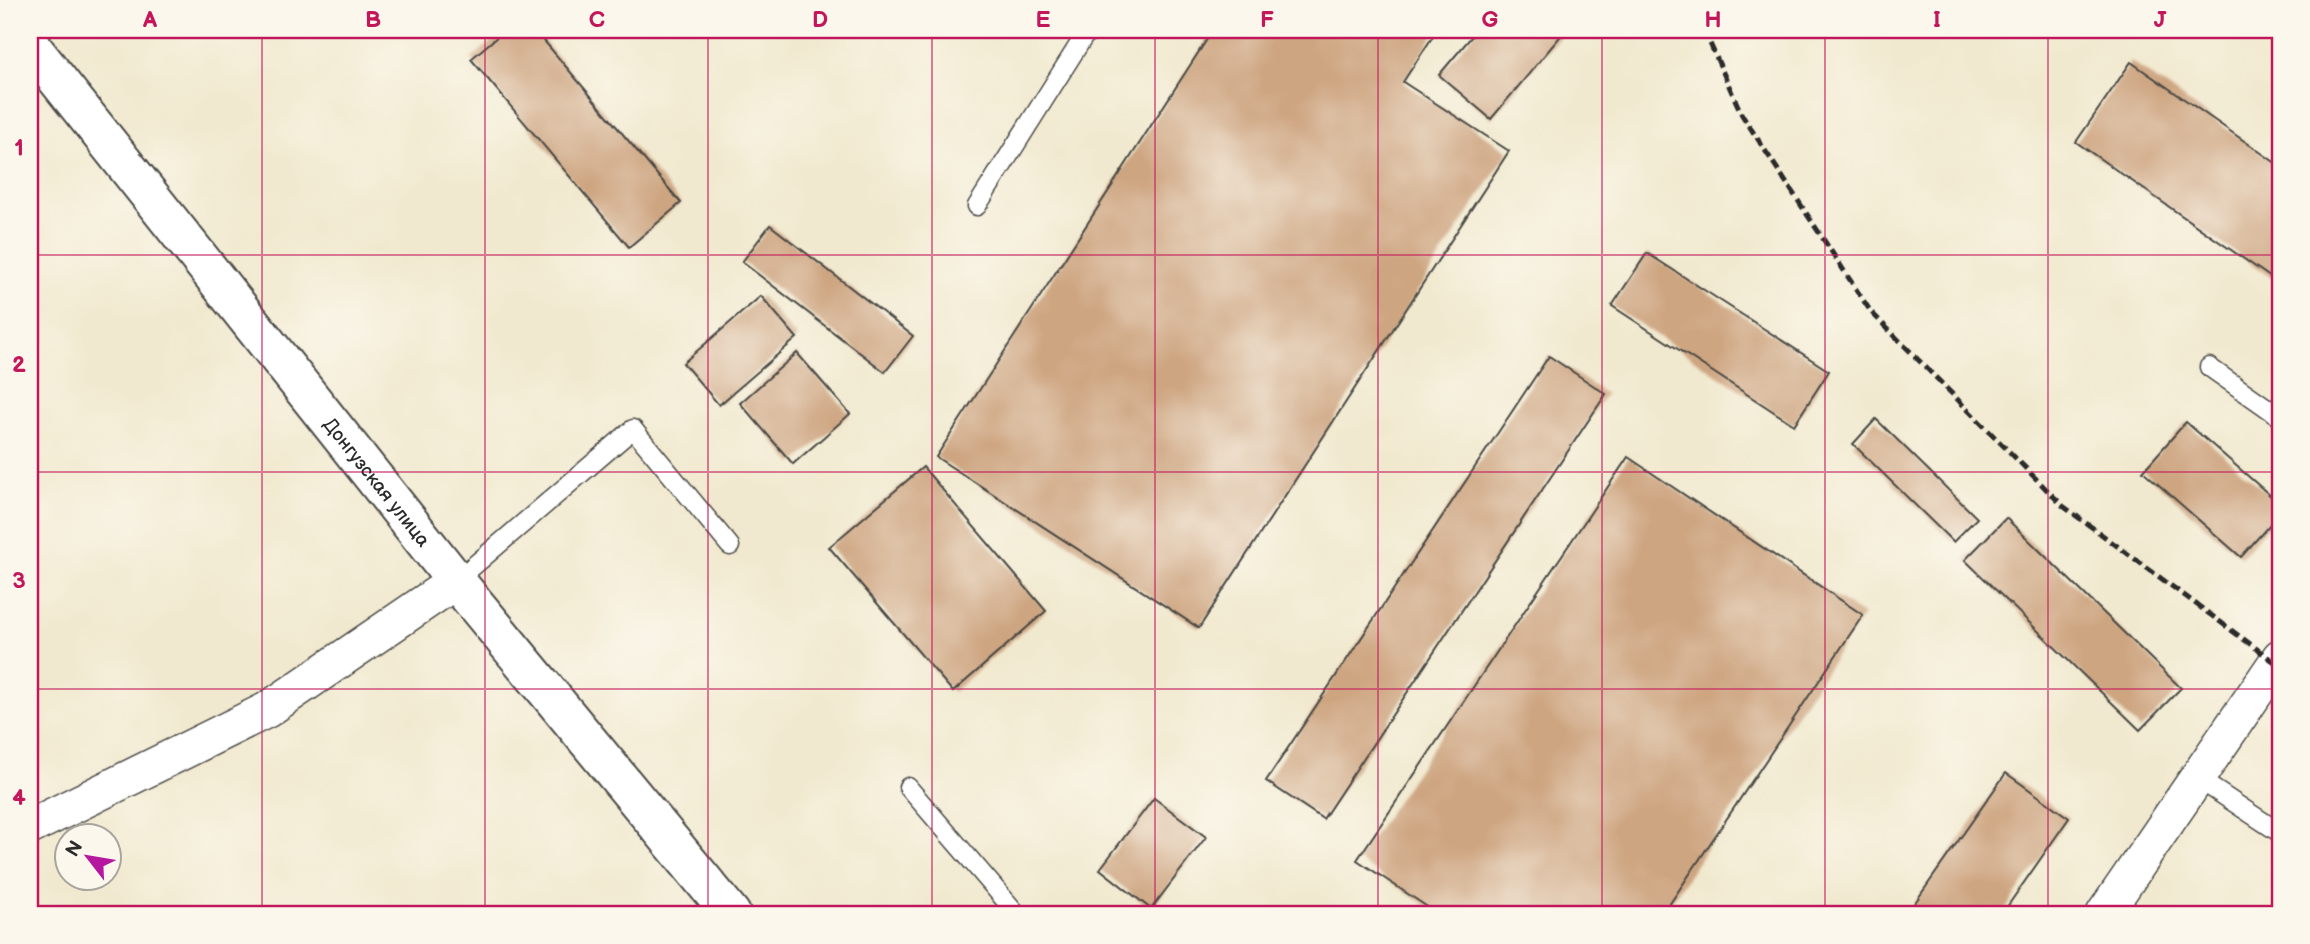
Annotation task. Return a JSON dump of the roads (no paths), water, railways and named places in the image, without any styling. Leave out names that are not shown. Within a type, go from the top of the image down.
[{"type":"highway","name":"Донгузская улица","points":[[30,45],[456,581],[731,914]]},
{"type":"street","points":[[30,827],[267,710],[456,581]]},
{"type":"street","points":[[2104,914],[2280,657]]},
{"type":"lane","points":[[977,206],[1088,30]]},
{"type":"lane","points":[[2208,367],[2280,417]]},
{"type":"lane","points":[[456,581],[633,429],[730,546]]},
{"type":"lane","points":[[2197,778],[2280,834]]},
{"type":"lane","points":[[908,787],[1017,914]]},
{"type":"railway","points":[[1704,30],[1742,115],[1871,312],[2063,506],[2280,666]]}]
